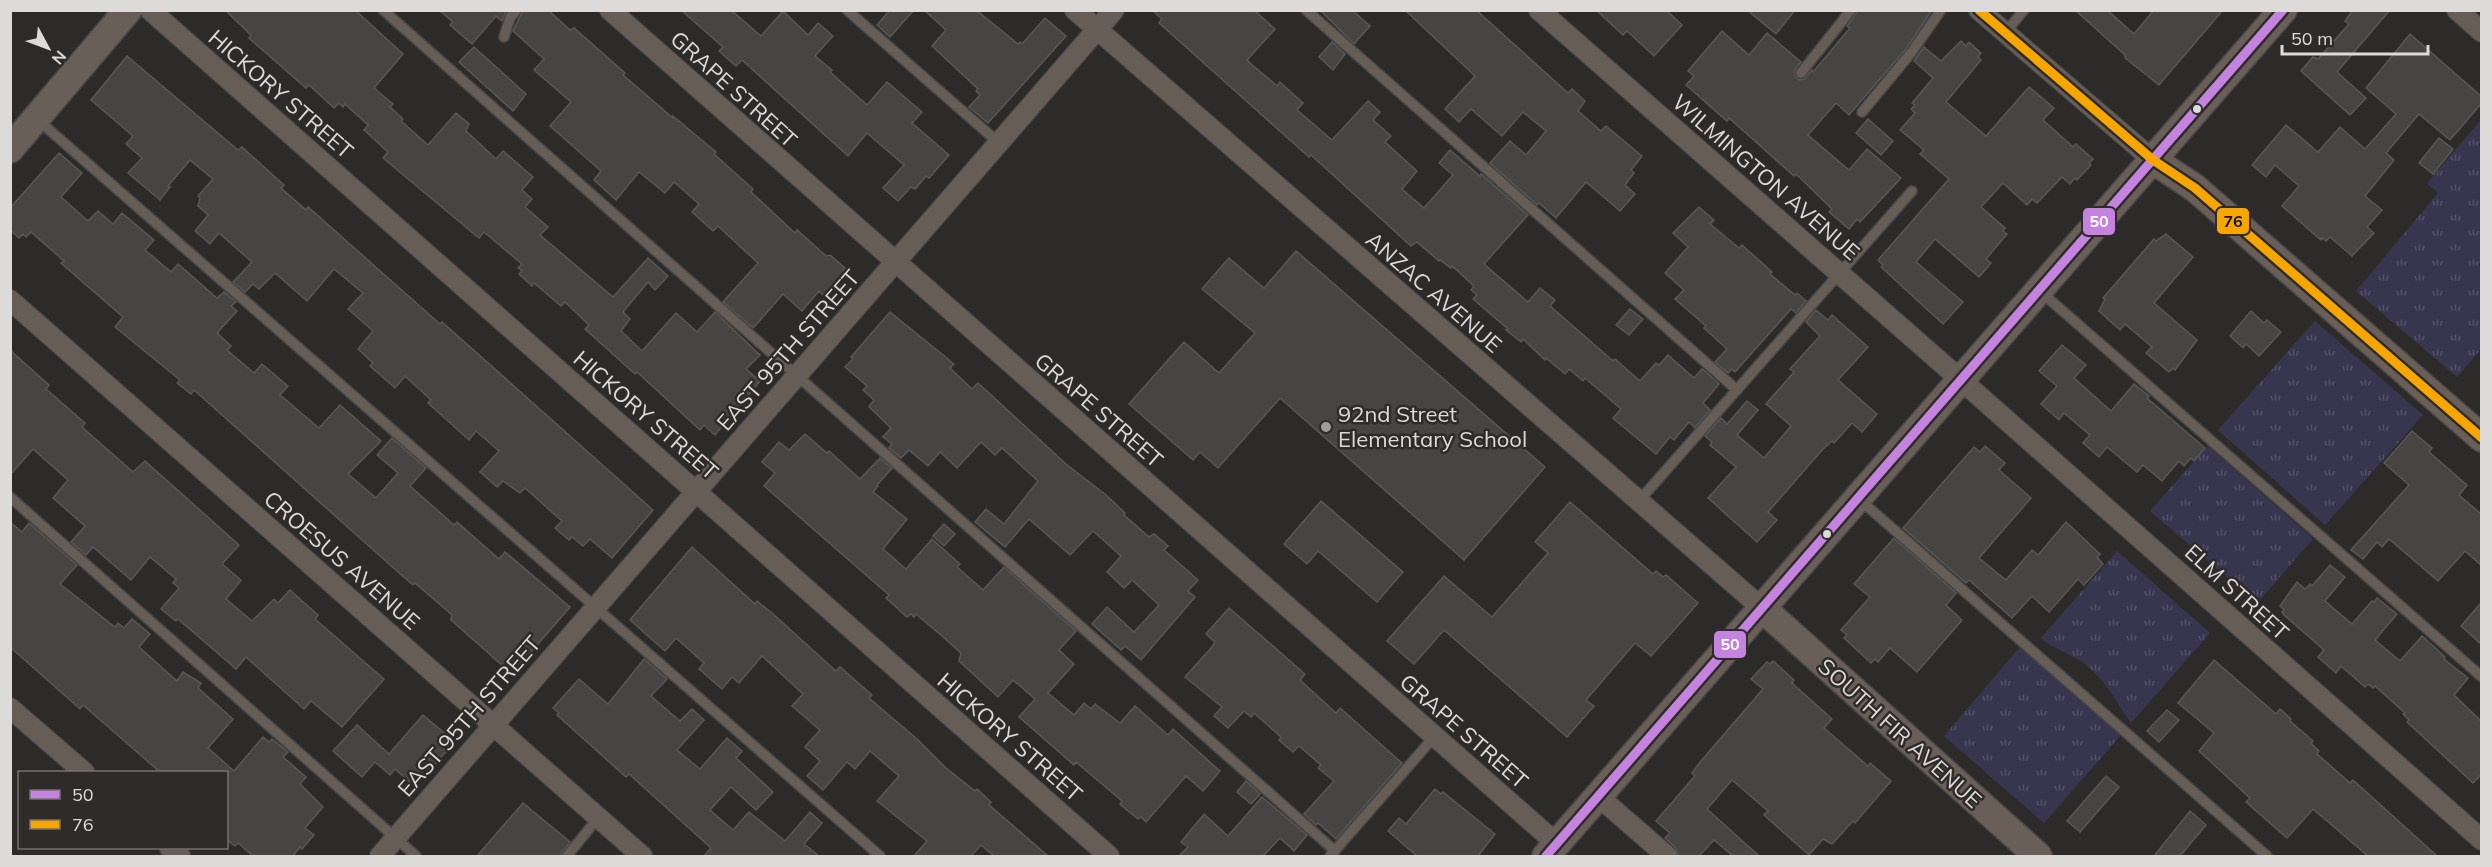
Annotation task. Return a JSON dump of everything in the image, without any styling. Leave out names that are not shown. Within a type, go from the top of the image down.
[{"type":"street","points":[[10,149],[128,10]]},
{"type":"street","name":"HICKORY STREET","points":[[150,10],[1109,856]]},
{"type":"street","name":"GRAPE STREET","points":[[610,10],[895,264],[1434,737],[1551,850]]},
{"type":"street","name":"ANZAC AVENUE","points":[[1075,10],[1762,609]]},
{"type":"street","name":"EAST 95TH STREET","points":[[380,856],[1114,10]]},
{"type":"street","name":"WILMINGTON AVENUE","points":[[1539,10],[1962,380]]},
{"type":"street","points":[[1979,10],[2152,160],[2195,188],[2481,438]]},
{"type":"street","points":[[1551,850],[2283,10]]},
{"type":"street","points":[[2457,10],[2481,32]]},
{"type":"street","name":"CROESUS AVENUE","points":[[10,300],[642,856]]},
{"type":"street","name":"ELM STREET","points":[[1962,380],[2481,840]]},
{"type":"street","name":"SOUTH FIR AVENUE","points":[[1762,609],[2038,856]]},
{"type":"street","points":[[10,708],[83,771]]},
{"type":"street","points":[[1599,796],[1667,856]]},
{"type":"lane","points":[[383,10],[798,375],[1332,854],[1434,737]]},
{"type":"lane","points":[[504,37],[510,18],[516,10]]},
{"type":"lane","points":[[847,10],[999,143]]},
{"type":"lane","points":[[1306,10],[1737,390]]},
{"type":"lane","points":[[1801,73],[1851,10]]},
{"type":"lane","points":[[1862,111],[1911,53],[1941,10]]},
{"type":"lane","points":[[2005,33],[2024,10]]},
{"type":"lane","points":[[37,118],[880,856]]},
{"type":"lane","points":[[1638,502],[1912,191]]},
{"type":"lane","points":[[2039,291],[2481,677]]},
{"type":"lane","points":[[10,497],[416,856]]},
{"type":"lane","points":[[1858,499],[2267,856]]},
{"type":"lane","points":[[567,856],[598,818]]},
{"type":"green space","points":[[2481,120],[2481,349],[2457,377],[2356,291],[2438,193],[2427,183]]},
{"type":"green space","points":[[2315,321],[2423,415],[2325,525],[2218,430]]},
{"type":"green space","points":[[2208,446],[2313,539],[2257,603],[2150,511]]},
{"type":"green space","points":[[2117,551],[2210,633],[2131,723],[2105,684],[2092,670],[2041,638]]},
{"type":"green space","points":[[2020,647],[2121,735],[2044,823],[1944,736]]},
{"type":"building","points":[[225,10],[355,10],[403,54],[374,88],[393,104],[390,107],[403,119],[401,121],[428,145],[456,113],[469,124],[466,131],[496,159],[503,151],[533,177],[522,190],[532,199],[525,207],[548,227],[540,235],[613,297],[648,258],[668,276],[655,290],[648,282],[623,312],[630,319],[621,331],[642,351],[676,313],[697,332],[715,312],[760,355],[746,369],[760,381],[715,435],[704,425],[700,430],[637,372],[635,374],[585,329],[589,325],[565,302],[561,306],[534,283],[532,286],[519,274],[522,271],[518,268],[522,264],[484,232],[479,238],[383,158],[388,152],[364,130],[368,125],[345,104],[343,107],[339,103],[334,108],[309,85],[306,88],[249,38],[251,35]]},
{"type":"building","points":[[439,10],[507,10],[502,21],[496,16],[472,44],[450,25],[453,22]]},
{"type":"building","points":[[523,10],[548,10],[570,30],[574,28],[625,73],[623,75],[716,152],[714,154],[753,189],[751,192],[795,233],[797,230],[826,256],[830,255],[845,268],[843,271],[845,272],[824,296],[819,291],[802,311],[783,294],[753,328],[723,302],[758,263],[718,226],[713,231],[692,212],[699,204],[674,182],[665,193],[639,172],[616,200],[594,180],[601,171],[550,126],[571,102],[534,70],[544,59],[513,31]]},
{"type":"building","points":[[681,10],[731,10],[761,36],[783,11],[808,35],[818,23],[833,36],[815,56],[832,70],[830,72],[867,105],[887,82],[922,112],[912,123],[949,155],[929,178],[926,176],[915,189],[911,187],[898,201],[883,188],[904,165],[867,133],[848,156],[742,60],[736,66],[719,51],[723,47]]},
{"type":"building","points":[[890,10],[914,10],[890,37],[877,25]]},
{"type":"building","points":[[924,10],[976,10],[1018,44],[1020,42],[1022,44],[1045,18],[1066,36],[988,123],[969,107],[980,95],[976,91],[978,89],[932,46],[946,30]]},
{"type":"building","points":[[1152,10],[1254,10],[1275,29],[1247,60],[1277,86],[1280,82],[1303,103],[1297,110],[1332,140],[1368,101],[1380,112],[1373,120],[1391,136],[1385,142],[1417,171],[1402,189],[1424,208],[1453,175],[1439,163],[1450,150],[1528,215],[1484,264],[1528,302],[1540,288],[1555,300],[1550,306],[1613,361],[1615,359],[1640,381],[1656,363],[1659,365],[1668,355],[1694,378],[1702,369],[1719,384],[1703,403],[1710,410],[1695,428],[1689,422],[1674,440],[1670,437],[1656,454],[1613,418],[1621,409],[1585,378],[1583,381],[1569,369],[1565,374],[1546,358],[1545,360],[1523,339],[1521,342],[1506,330],[1508,329],[1473,299],[1477,295],[1471,290],[1474,286],[1452,266],[1451,268],[1439,261],[1417,242],[1411,246],[1311,155],[1309,157],[1159,23],[1162,19]]},
{"type":"building","points":[[1320,10],[1352,10],[1370,26],[1354,44]]},
{"type":"building","points":[[1405,10],[1476,10],[1568,93],[1572,89],[1585,101],[1578,111],[1601,131],[1606,126],[1642,156],[1631,170],[1634,173],[1625,185],[1635,194],[1620,211],[1586,182],[1556,218],[1539,203],[1537,205],[1490,163],[1510,141],[1526,155],[1546,131],[1523,112],[1502,136],[1471,109],[1459,122],[1445,109],[1475,76]]},
{"type":"building","points":[[1596,10],[1666,10],[1682,25],[1654,56],[1627,31],[1623,35]]},
{"type":"building","points":[[1747,10],[1795,10],[1776,34]]},
{"type":"building","points":[[1858,10],[1932,10],[1906,49],[1849,115],[1836,103],[1808,135],[1849,170],[1867,149],[1901,178],[1860,222],[1857,219],[1849,229],[1829,212],[1832,209],[1796,174],[1794,176],[1729,118],[1727,121],[1686,85],[1694,76],[1688,71],[1722,31],[1749,55],[1767,33],[1801,62],[1795,69],[1795,75],[1799,80],[1804,79],[1812,70],[1813,72],[1850,28],[1847,26]]},
{"type":"building","points":[[2075,10],[2107,10],[2134,34],[2154,10],[2223,10],[2159,85],[2125,58],[2125,55]]},
{"type":"building","points":[[2353,10],[2390,10],[2337,72],[2366,98],[2350,115],[2301,71],[2313,57],[2318,59],[2349,24],[2345,21]]},
{"type":"building","points":[[2410,34],[2481,96],[2481,104],[2450,140],[2419,114],[2386,153],[2394,160],[2365,196],[2382,210],[2367,227],[2374,233],[2352,256],[2330,237],[2326,241],[2322,238],[2321,240],[2282,206],[2299,186],[2275,165],[2266,177],[2252,165],[2286,125],[2318,152],[2340,127],[2365,149],[2396,114],[2366,88]]},
{"type":"building","points":[[1961,41],[1966,46],[1969,42],[1981,53],[1978,57],[1981,60],[1946,102],[1986,136],[2029,87],[2054,108],[2043,120],[2073,147],[2076,144],[2093,159],[2089,163],[2091,165],[2077,180],[2075,178],[2070,184],[2062,177],[2037,203],[2032,199],[2027,205],[2003,183],[1981,207],[2005,228],[2003,231],[2007,234],[1986,259],[1991,263],[1979,277],[1935,239],[1916,262],[1963,302],[1943,324],[1881,267],[1883,265],[1878,260],[1949,179],[1920,154],[1924,150],[1900,130],[1915,113],[1911,109],[1915,105],[1912,103],[1933,78],[1914,61],[1924,47],[1941,61]]},
{"type":"building","points":[[1332,42],[1345,54],[1333,70],[1319,57]]},
{"type":"building","points":[[474,47],[526,94],[513,111],[459,62]]},
{"type":"building","points":[[127,56],[238,150],[242,147],[284,185],[281,188],[306,210],[308,207],[440,324],[442,322],[653,510],[612,558],[590,539],[583,546],[572,537],[569,540],[555,528],[562,521],[525,488],[520,493],[503,481],[497,487],[480,472],[499,451],[476,431],[469,440],[428,403],[431,400],[405,376],[395,388],[370,366],[373,363],[358,349],[373,331],[348,309],[363,293],[334,269],[307,301],[275,273],[259,289],[253,284],[245,292],[233,282],[252,262],[219,233],[210,244],[195,231],[208,215],[198,206],[200,198],[198,196],[213,179],[190,160],[168,186],[170,187],[160,200],[128,173],[142,158],[126,144],[133,136],[91,100]]},
{"type":"building","points":[[1868,119],[1893,141],[1881,155],[1856,133]]},
{"type":"building","points":[[2439,138],[2453,149],[2433,174],[2419,163]]},
{"type":"building","points":[[59,153],[82,173],[61,197],[88,221],[98,211],[113,224],[122,213],[154,240],[145,250],[171,272],[178,264],[217,298],[224,292],[236,302],[231,306],[237,311],[217,333],[231,346],[227,350],[254,373],[262,364],[288,386],[280,395],[319,428],[340,405],[381,441],[348,474],[376,498],[398,473],[377,455],[392,438],[426,468],[410,486],[454,525],[457,522],[499,559],[505,552],[570,607],[512,674],[451,620],[452,615],[415,583],[413,585],[398,572],[194,390],[191,394],[177,383],[180,380],[115,327],[123,317],[61,263],[64,261],[31,232],[26,237],[23,234],[19,238],[10,230],[10,208]]},
{"type":"building","points":[[1699,207],[1714,220],[1710,224],[1739,248],[1742,245],[1772,272],[1770,274],[1795,295],[1797,293],[1806,301],[1796,313],[1791,309],[1735,372],[1732,369],[1728,373],[1715,362],[1727,349],[1704,328],[1706,326],[1675,299],[1684,290],[1665,273],[1688,247],[1673,233]]},
{"type":"building","points":[[2166,234],[2193,257],[2154,303],[2197,340],[2175,370],[2173,368],[2169,372],[2146,353],[2152,347],[2125,324],[2120,330],[2099,311],[2105,299],[2103,298],[2154,239],[2156,241]]},
{"type":"building","points":[[1296,251],[1545,467],[1464,560],[1280,398],[1218,468],[1200,452],[1193,460],[1129,404],[1184,342],[1219,373],[1255,333],[1202,289],[1229,258],[1264,288]]},
{"type":"building","points":[[1630,309],[1643,319],[1629,335],[1616,325]]},
{"type":"building","points":[[1816,310],[1828,320],[1832,315],[1868,347],[1838,380],[1877,414],[1862,432],[1852,423],[1834,443],[1832,441],[1823,449],[1768,512],[1777,520],[1757,542],[1708,498],[1736,467],[1710,445],[1712,442],[1705,436],[1721,418],[1727,424],[1747,401],[1758,410],[1737,435],[1764,458],[1791,426],[1766,404],[1794,372],[1790,369],[1820,336],[1806,322]]},
{"type":"building","points":[[2251,311],[2264,323],[2267,320],[2281,332],[2259,356],[2246,344],[2243,348],[2230,336]]},
{"type":"building","points":[[890,312],[954,364],[950,368],[972,389],[978,383],[1066,464],[1106,495],[1149,537],[1154,534],[1168,546],[1164,550],[1198,580],[1188,591],[1195,597],[1141,660],[1125,646],[1121,650],[1092,624],[1107,607],[1134,632],[1159,605],[1132,580],[1124,588],[1107,572],[1121,556],[1093,531],[1070,555],[1029,519],[1005,547],[975,522],[986,509],[1004,524],[1038,481],[1002,448],[995,455],[981,442],[957,468],[940,452],[928,466],[909,450],[901,458],[889,448],[892,444],[883,437],[891,428],[869,407],[874,400],[863,390],[867,386],[845,367]]},
{"type":"building","points":[[2062,345],[2086,365],[2074,378],[2111,411],[2134,384],[2205,448],[2194,461],[2191,458],[2184,466],[2179,461],[2162,481],[2143,465],[2137,472],[2107,447],[2099,457],[2083,443],[2090,435],[2064,413],[2059,420],[2041,404],[2057,386],[2039,371]]},
{"type":"building","points":[[10,350],[49,385],[46,389],[85,423],[82,427],[133,472],[145,461],[239,545],[222,564],[241,580],[226,599],[252,621],[274,599],[278,603],[290,590],[318,615],[315,619],[384,679],[342,727],[311,701],[304,709],[246,657],[236,669],[178,619],[176,621],[161,609],[179,588],[173,583],[176,579],[150,557],[131,580],[93,547],[86,555],[71,542],[85,526],[53,498],[68,480],[33,449],[10,475]]},
{"type":"building","points":[[2412,431],[2432,448],[2429,452],[2467,485],[2459,495],[2481,514],[2481,565],[2465,551],[2438,581],[2389,539],[2382,547],[2377,542],[2363,559],[2351,550],[2409,485],[2384,463]]},
{"type":"building","points":[[805,434],[827,453],[829,451],[860,479],[880,458],[892,468],[873,492],[907,519],[883,549],[906,569],[932,539],[960,564],[957,567],[983,590],[1004,567],[1076,631],[1059,650],[1074,664],[1048,693],[1074,715],[1084,703],[1091,709],[1095,704],[1120,723],[1135,706],[1168,735],[1173,729],[1220,771],[1203,791],[1186,776],[1146,822],[1141,817],[1138,819],[1120,804],[1122,801],[1076,762],[1074,765],[1019,717],[1035,699],[1013,680],[998,697],[959,661],[961,653],[942,636],[916,614],[914,617],[911,614],[907,617],[886,598],[889,595],[764,486],[775,473],[762,462],[779,442],[789,450]]},
{"type":"building","points":[[1985,446],[2005,463],[1999,470],[2031,498],[1979,558],[2006,580],[2032,550],[2038,555],[2066,522],[2100,554],[2097,557],[2103,564],[2084,585],[2078,579],[2049,612],[2032,596],[2012,618],[1969,580],[1966,583],[1903,528],[1974,447],[1980,452]]},
{"type":"building","points":[[1321,501],[1403,572],[1377,602],[1318,551],[1307,564],[1284,544]]},
{"type":"building","points":[[1570,502],[1653,574],[1656,571],[1663,577],[1666,575],[1698,603],[1651,656],[1635,643],[1586,700],[1594,706],[1567,737],[1444,630],[1414,664],[1387,641],[1444,576],[1492,617],[1548,553],[1535,542]]},
{"type":"building","points":[[10,522],[22,532],[29,523],[77,565],[60,584],[115,627],[118,623],[124,628],[132,619],[150,634],[139,647],[177,681],[183,672],[201,683],[198,688],[233,719],[208,748],[234,771],[263,737],[269,742],[272,739],[288,752],[283,757],[306,777],[300,784],[323,807],[305,828],[314,835],[293,856],[253,856],[238,843],[235,846],[228,841],[228,771],[159,771],[83,705],[80,709],[10,647]]},
{"type":"building","points":[[944,524],[955,534],[944,546],[933,536]]},
{"type":"building","points":[[1894,538],[1956,593],[1946,605],[1962,620],[1917,672],[1890,648],[1878,662],[1875,659],[1871,663],[1844,638],[1847,635],[1841,630],[1870,597],[1854,584]]},
{"type":"building","points":[[692,547],[755,604],[757,601],[773,614],[836,671],[840,667],[872,695],[869,698],[917,739],[946,768],[975,791],[977,789],[991,802],[989,805],[1048,856],[994,856],[981,845],[971,856],[914,856],[927,841],[877,801],[899,776],[870,751],[855,769],[847,762],[823,790],[807,776],[820,761],[805,747],[820,730],[792,706],[803,694],[762,656],[739,683],[732,677],[722,689],[699,669],[704,663],[676,638],[665,651],[630,620]]},
{"type":"building","points":[[2330,565],[2345,577],[2325,601],[2352,624],[2377,598],[2397,614],[2375,640],[2400,661],[2422,636],[2445,657],[2444,659],[2468,678],[2454,695],[2481,721],[2481,775],[2473,783],[2407,722],[2409,720],[2403,714],[2405,713],[2375,686],[2373,688],[2368,684],[2365,687],[2341,666],[2336,673],[2318,657],[2324,650],[2282,612],[2284,610],[2280,606],[2297,582],[2305,589],[2310,584],[2312,586]]},
{"type":"building","points":[[2481,603],[2481,644],[2461,626]]},
{"type":"building","points":[[1229,608],[1305,674],[1300,680],[1336,713],[1340,708],[1402,763],[1336,839],[1304,814],[1334,781],[1318,768],[1321,765],[1299,746],[1293,752],[1279,740],[1281,737],[1254,713],[1251,717],[1244,711],[1228,728],[1214,716],[1222,707],[1185,677],[1212,647],[1215,642],[1206,634]]},
{"type":"building","points":[[644,659],[667,679],[651,696],[680,721],[692,709],[704,720],[677,750],[700,769],[727,738],[742,751],[736,758],[773,792],[756,810],[731,787],[710,810],[733,830],[749,812],[785,841],[810,812],[822,823],[804,844],[819,856],[704,856],[711,848],[629,774],[626,777],[557,715],[559,713],[553,708],[579,679],[608,704]]},
{"type":"building","points":[[2214,660],[2276,714],[2280,709],[2313,741],[2311,743],[2319,751],[2317,754],[2350,783],[2353,780],[2437,856],[2368,856],[2313,809],[2287,838],[2246,802],[2250,798],[2199,751],[2214,733],[2178,703]]},
{"type":"building","points":[[1773,661],[1794,680],[1792,683],[1832,719],[1824,728],[1868,766],[1870,763],[1891,781],[1855,823],[1853,821],[1832,844],[1823,839],[1809,855],[1764,815],[1768,811],[1732,780],[1707,809],[1759,856],[1733,856],[1714,840],[1699,856],[1679,856],[1675,847],[1665,838],[1670,833],[1656,821],[1695,776],[1692,773],[1701,761],[1763,689],[1751,679],[1767,662],[1770,664]]},
{"type":"building","points":[[2167,710],[2179,720],[2159,742],[2147,731]]},
{"type":"building","points":[[423,715],[455,742],[414,786],[395,769],[390,775],[375,762],[362,777],[333,751],[357,725],[389,754]]},
{"type":"building","points":[[2106,776],[2119,787],[2080,832],[2067,821]]},
{"type":"building","points":[[1246,781],[1260,794],[1251,804],[1237,792]]},
{"type":"building","points":[[1435,789],[1441,794],[1443,792],[1495,834],[1478,856],[1417,856],[1388,831],[1399,818],[1406,824]]},
{"type":"building","points":[[1262,797],[1307,835],[1294,851],[1280,838],[1263,856],[1179,856],[1188,847],[1181,842],[1204,814],[1228,836]]},
{"type":"building","points":[[523,803],[570,842],[560,856],[477,856]]},
{"type":"building","points":[[2190,811],[2206,825],[2180,856],[2154,856]]},
{"type":"transit line","name":"76","points":[[1979,10],[2153,160],[2195,188],[2482,438]]},
{"type":"transit line","name":"50","points":[[1546,856],[2283,10]]},
{"type":"place","name":"92nd Street Elementary School","points":[[1326,427]]}]
